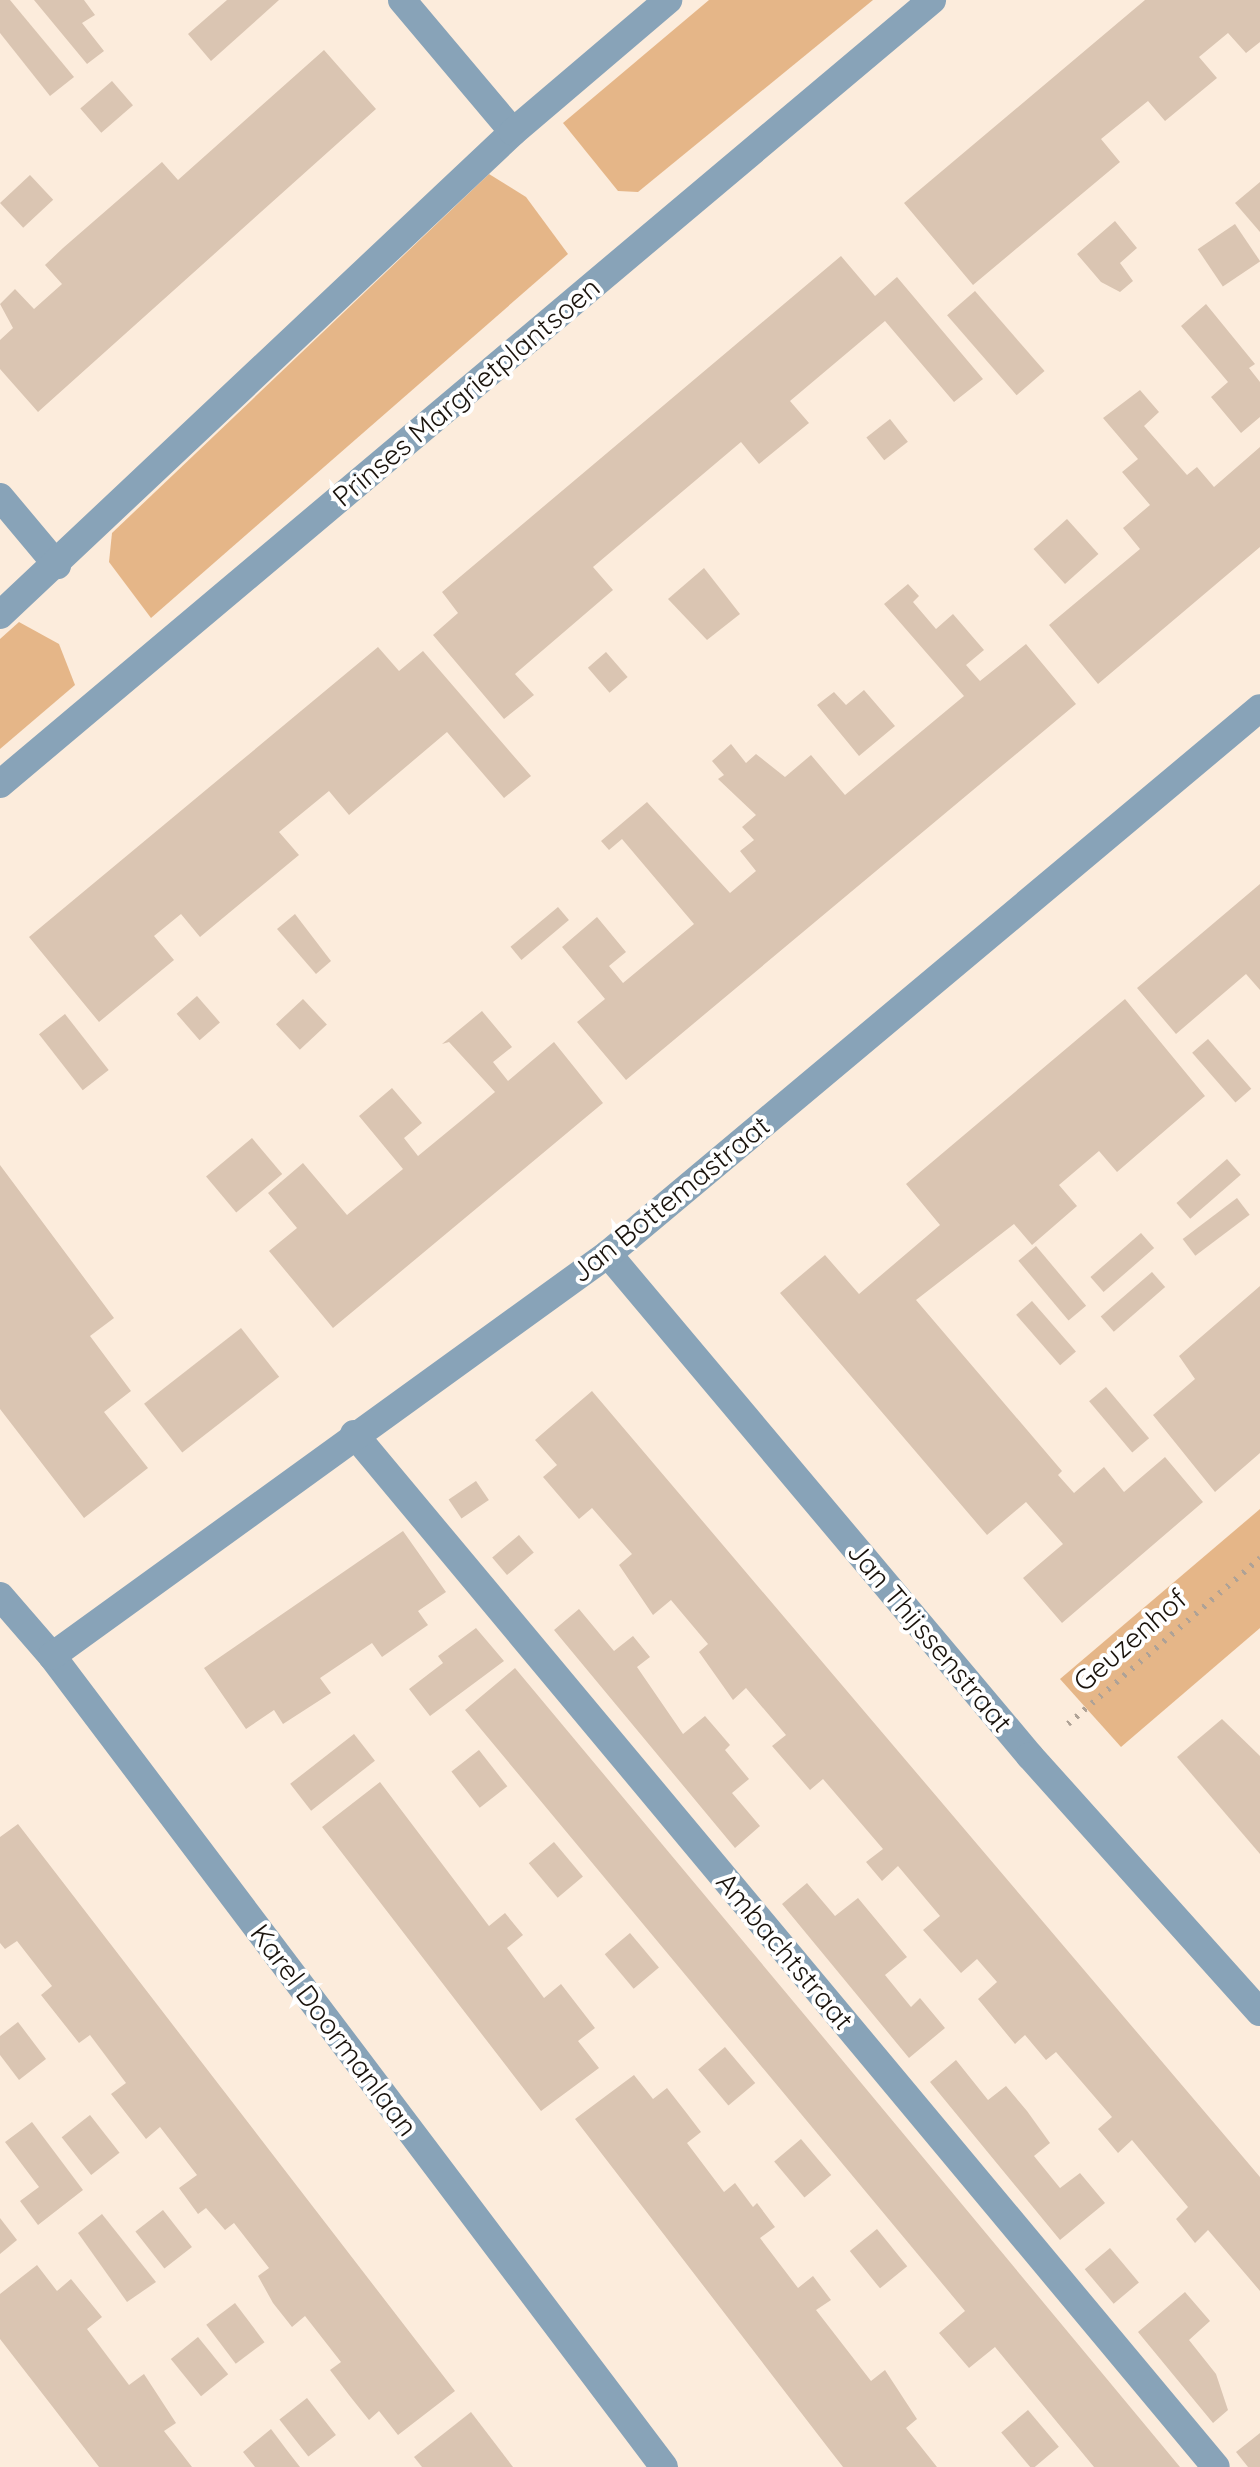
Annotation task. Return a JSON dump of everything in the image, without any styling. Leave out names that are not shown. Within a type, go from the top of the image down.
[{"type":"street","points":[[402,0],[513,132]]},
{"type":"street","points":[[0,615],[513,132],[668,0]]},
{"type":"street","name":"Prinses Margrietplantsoen","points":[[0,784],[932,0]]},
{"type":"street","points":[[0,497],[57,565]]},
{"type":"street","name":"Jan Bottemastraat","points":[[52,1656],[608,1254],[1260,708]]},
{"type":"street","name":"Jan Thijssenstraat","points":[[608,1254],[1030,1756],[1260,2012]]},
{"type":"street","name":"Ambachtstraat","points":[[354,1434],[1216,2467]]},
{"type":"street","name":"Karel Doormanlaan","points":[[0,1596],[52,1656],[664,2467]]},
{"type":"path","name":"Geuzenhof","points":[[1030,1756],[1260,1558]]},
{"type":"shaded area","points":[[709,0],[873,0],[638,192],[618,191],[563,123]]},
{"type":"shaded area","points":[[489,174],[526,197],[568,254],[151,618],[109,562],[112,533]]},
{"type":"shaded area","points":[[19,622],[59,644],[75,685],[0,749],[0,639]]},
{"type":"shaded area","points":[[1260,1509],[1260,1628],[1121,1747],[1060,1679]]},
{"type":"building","points":[[0,0],[10,0],[74,77],[50,96],[0,33]]},
{"type":"building","points":[[34,0],[84,0],[95,15],[82,23],[104,51],[87,64]]},
{"type":"building","points":[[227,0],[279,0],[211,61],[188,34]]},
{"type":"building","points":[[1145,0],[1260,0],[1260,42],[1246,53],[1228,33],[1199,57],[1217,78],[1165,121],[1148,101],[1101,139],[1120,162],[973,285],[904,203]]},
{"type":"building","points":[[324,50],[376,109],[38,412],[0,369],[0,340],[13,328],[0,304],[15,289],[34,309],[62,284],[45,265],[63,248],[162,162],[178,180]]},
{"type":"building","points":[[112,81],[133,105],[101,133],[80,109]]},
{"type":"building","points":[[30,175],[53,200],[23,228],[0,203]]},
{"type":"building","points":[[1260,182],[1260,232],[1235,203]]},
{"type":"building","points":[[1115,221],[1137,248],[1120,263],[1133,281],[1120,292],[1101,282],[1077,254]]},
{"type":"building","points":[[1235,224],[1260,261],[1223,286],[1198,249]]},
{"type":"building","points":[[841,256],[875,296],[897,277],[983,379],[954,402],[885,321],[790,401],[809,423],[759,464],[741,442],[593,567],[613,590],[515,674],[534,695],[504,719],[433,635],[458,613],[442,592]]},
{"type":"building","points":[[975,291],[1045,371],[1017,395],[947,315]]},
{"type":"building","points":[[1206,304],[1255,364],[1249,368],[1260,382],[1260,417],[1241,433],[1211,397],[1228,382],[1181,326]]},
{"type":"building","points":[[1140,390],[1159,412],[1144,426],[1187,475],[1197,467],[1214,487],[1260,447],[1260,547],[1098,684],[1049,625],[1140,549],[1123,528],[1150,505],[1122,472],[1138,459],[1103,418]]},
{"type":"building","points":[[890,419],[908,442],[884,460],[866,437]]},
{"type":"building","points":[[1067,519],[1098,554],[1065,584],[1034,549]]},
{"type":"building","points":[[704,568],[740,614],[707,640],[668,599]]},
{"type":"building","points":[[908,584],[919,596],[913,602],[936,629],[953,614],[984,650],[966,665],[980,681],[1026,644],[1076,704],[626,1080],[577,1022],[605,999],[562,947],[597,917],[626,952],[609,966],[623,983],[694,924],[622,839],[609,850],[601,841],[647,802],[730,893],[756,871],[740,851],[754,840],[742,827],[756,815],[718,779],[724,775],[712,761],[731,744],[746,763],[756,754],[785,777],[811,755],[845,795],[964,696],[884,604]]},
{"type":"building","points":[[378,647],[399,671],[423,651],[531,776],[504,798],[447,732],[349,815],[329,791],[279,832],[299,855],[200,937],[181,914],[154,936],[174,960],[99,1022],[29,937]]},
{"type":"building","points":[[606,652],[628,677],[610,693],[588,668]]},
{"type":"building","points":[[864,690],[895,726],[859,756],[817,705],[834,692],[846,705]]},
{"type":"building","points":[[1260,884],[1260,990],[1246,974],[1176,1034],[1137,988]]},
{"type":"building","points":[[558,907],[569,920],[521,960],[511,947]]},
{"type":"building","points":[[295,914],[331,961],[316,974],[277,929]]},
{"type":"building","points":[[197,996],[220,1022],[200,1040],[177,1014]]},
{"type":"building","points":[[303,999],[327,1025],[300,1050],[276,1024]]},
{"type":"building","points":[[1125,999],[1205,1096],[1117,1172],[1099,1151],[1059,1185],[1077,1206],[1032,1245],[1014,1224],[916,1300],[1062,1471],[1058,1475],[1074,1493],[1104,1467],[1124,1492],[1165,1457],[1203,1502],[1062,1623],[1023,1578],[1063,1544],[1026,1502],[987,1535],[780,1293],[825,1255],[859,1294],[940,1225],[906,1184]]},
{"type":"building","points":[[482,1011],[512,1047],[493,1062],[508,1081],[554,1042],[603,1103],[333,1328],[269,1251],[297,1228],[268,1193],[303,1163],[347,1215],[403,1169],[359,1116],[392,1088],[422,1123],[404,1138],[418,1156],[495,1092],[449,1042],[442,1044]]},
{"type":"building","points":[[65,1014],[109,1070],[83,1090],[39,1034]]},
{"type":"building","points":[[1208,1039],[1251,1089],[1235,1103],[1192,1053]]},
{"type":"building","points":[[252,1138],[282,1174],[236,1213],[206,1177]]},
{"type":"building","points":[[1227,1159],[1241,1175],[1190,1219],[1176,1203]]},
{"type":"building","points":[[0,1165],[114,1318],[90,1336],[131,1391],[104,1412],[148,1468],[84,1518],[0,1409]]},
{"type":"building","points":[[1237,1198],[1250,1215],[1195,1256],[1183,1239]]},
{"type":"building","points":[[1141,1233],[1154,1248],[1104,1292],[1090,1277]]},
{"type":"building","points":[[1036,1246],[1086,1306],[1069,1321],[1018,1261]]},
{"type":"building","points":[[1152,1272],[1165,1287],[1114,1332],[1101,1317]]},
{"type":"building","points":[[1260,1286],[1260,1453],[1215,1492],[1153,1415],[1195,1379],[1179,1356]]},
{"type":"building","points":[[1032,1301],[1076,1352],[1060,1365],[1016,1315]]},
{"type":"building","points":[[241,1328],[279,1377],[182,1453],[144,1404]]},
{"type":"building","points":[[1106,1387],[1149,1438],[1132,1452],[1089,1401]]},
{"type":"building","points":[[592,1391],[1260,2177],[1260,2291],[1208,2230],[1195,2243],[1176,2219],[1188,2207],[1132,2140],[1118,2153],[1098,2129],[1112,2117],[1056,2052],[1046,2060],[1025,2035],[1015,2044],[978,1999],[997,1982],[977,1959],[961,1973],[923,1930],[940,1916],[898,1866],[882,1881],[866,1862],[883,1849],[823,1779],[810,1790],[772,1746],[786,1735],[746,1688],[733,1700],[699,1652],[708,1644],[671,1600],[653,1615],[619,1565],[632,1554],[592,1508],[579,1519],[543,1477],[557,1465],[535,1440]]},
{"type":"building","points":[[476,1481],[489,1500],[462,1519],[449,1499]]},
{"type":"building","points":[[403,1531],[446,1592],[418,1611],[428,1625],[382,1657],[372,1643],[320,1678],[331,1693],[283,1724],[274,1710],[246,1729],[204,1668]]},
{"type":"building","points":[[519,1535],[534,1553],[507,1575],[492,1557]]},
{"type":"building","points":[[579,1609],[614,1651],[633,1636],[650,1657],[637,1667],[683,1734],[705,1716],[730,1745],[725,1750],[749,1779],[732,1793],[760,1826],[735,1848],[554,1630]]},
{"type":"building","points":[[476,1628],[504,1661],[430,1716],[409,1689],[443,1663],[438,1656]]},
{"type":"building","points":[[515,1668],[1180,2467],[1094,2467],[995,2347],[969,2368],[939,2333],[965,2311],[465,1710]]},
{"type":"building","points":[[1222,1719],[1260,1756],[1260,1854],[1177,1757]]},
{"type":"building","points":[[354,1734],[375,1761],[311,1811],[290,1784]]},
{"type":"building","points":[[479,1750],[507,1786],[480,1808],[451,1772]]},
{"type":"building","points":[[380,1782],[489,1926],[505,1913],[523,1935],[507,1948],[544,1998],[561,1984],[595,2028],[578,2041],[599,2068],[541,2111],[322,1827]]},
{"type":"building","points":[[18,1824],[455,2391],[398,2435],[379,2411],[369,2420],[349,2395],[330,2370],[341,2362],[305,2316],[292,2327],[273,2303],[258,2276],[269,2268],[234,2223],[225,2230],[206,2208],[198,2214],[179,2188],[197,2175],[160,2127],[146,2139],[111,2094],[126,2083],[90,2035],[79,2043],[41,1995],[52,1986],[17,1941],[5,1949],[0,1943],[0,1837]]},
{"type":"building","points":[[554,1842],[583,1876],[558,1898],[529,1863]]},
{"type":"building","points":[[807,1883],[835,1916],[858,1898],[907,1957],[885,1975],[911,2007],[920,1998],[945,2028],[909,2058],[782,1904]]},
{"type":"building","points":[[630,1933],[659,1967],[634,1989],[605,1954]]},
{"type":"building","points":[[18,2022],[46,2059],[19,2080],[0,2055],[0,2036]]},
{"type":"building","points":[[725,2047],[755,2083],[728,2106],[698,2069]]},
{"type":"building","points":[[956,2060],[988,2100],[1006,2086],[1027,2111],[1050,2143],[1034,2156],[1060,2188],[1080,2173],[1105,2203],[1060,2240],[930,2082]]},
{"type":"building","points":[[634,2075],[653,2099],[667,2088],[685,2111],[701,2132],[687,2143],[724,2192],[735,2183],[753,2207],[757,2203],[775,2227],[760,2238],[798,2288],[813,2276],[831,2300],[816,2310],[871,2381],[885,2370],[917,2419],[906,2428],[937,2467],[843,2467],[829,2449],[575,2119]]},
{"type":"building","points":[[90,2115],[120,2153],[91,2175],[62,2137]]},
{"type":"building","points":[[32,2122],[83,2190],[38,2225],[20,2201],[39,2187],[5,2142]]},
{"type":"building","points":[[801,2139],[831,2175],[804,2198],[774,2161]]},
{"type":"building","points":[[163,2210],[192,2247],[164,2269],[135,2232]]},
{"type":"building","points":[[102,2214],[156,2282],[127,2302],[78,2233]]},
{"type":"building","points":[[0,2218],[17,2240],[0,2254]]},
{"type":"building","points":[[877,2229],[907,2266],[880,2288],[850,2251]]},
{"type":"building","points":[[1110,2248],[1139,2282],[1114,2304],[1085,2269]]},
{"type":"building","points":[[37,2265],[57,2291],[71,2279],[102,2317],[87,2329],[129,2385],[144,2374],[176,2423],[164,2431],[192,2467],[99,2467],[0,2339],[0,2294]]},
{"type":"building","points":[[1185,2292],[1210,2321],[1189,2340],[1216,2374],[1228,2410],[1213,2423],[1138,2332]]},
{"type":"building","points":[[235,2303],[264,2342],[236,2364],[206,2325]]},
{"type":"building","points":[[198,2337],[228,2374],[201,2396],[171,2359]]},
{"type":"building","points":[[307,2398],[336,2435],[308,2457],[279,2420]]},
{"type":"building","points":[[1028,2410],[1059,2447],[1030,2467],[1001,2432]]},
{"type":"building","points":[[471,2412],[513,2467],[422,2467],[414,2457]]},
{"type":"building","points":[[271,2429],[300,2467],[255,2467],[243,2452]]},
{"type":"building","points":[[1260,2433],[1260,2467],[1248,2467],[1236,2452]]}]
